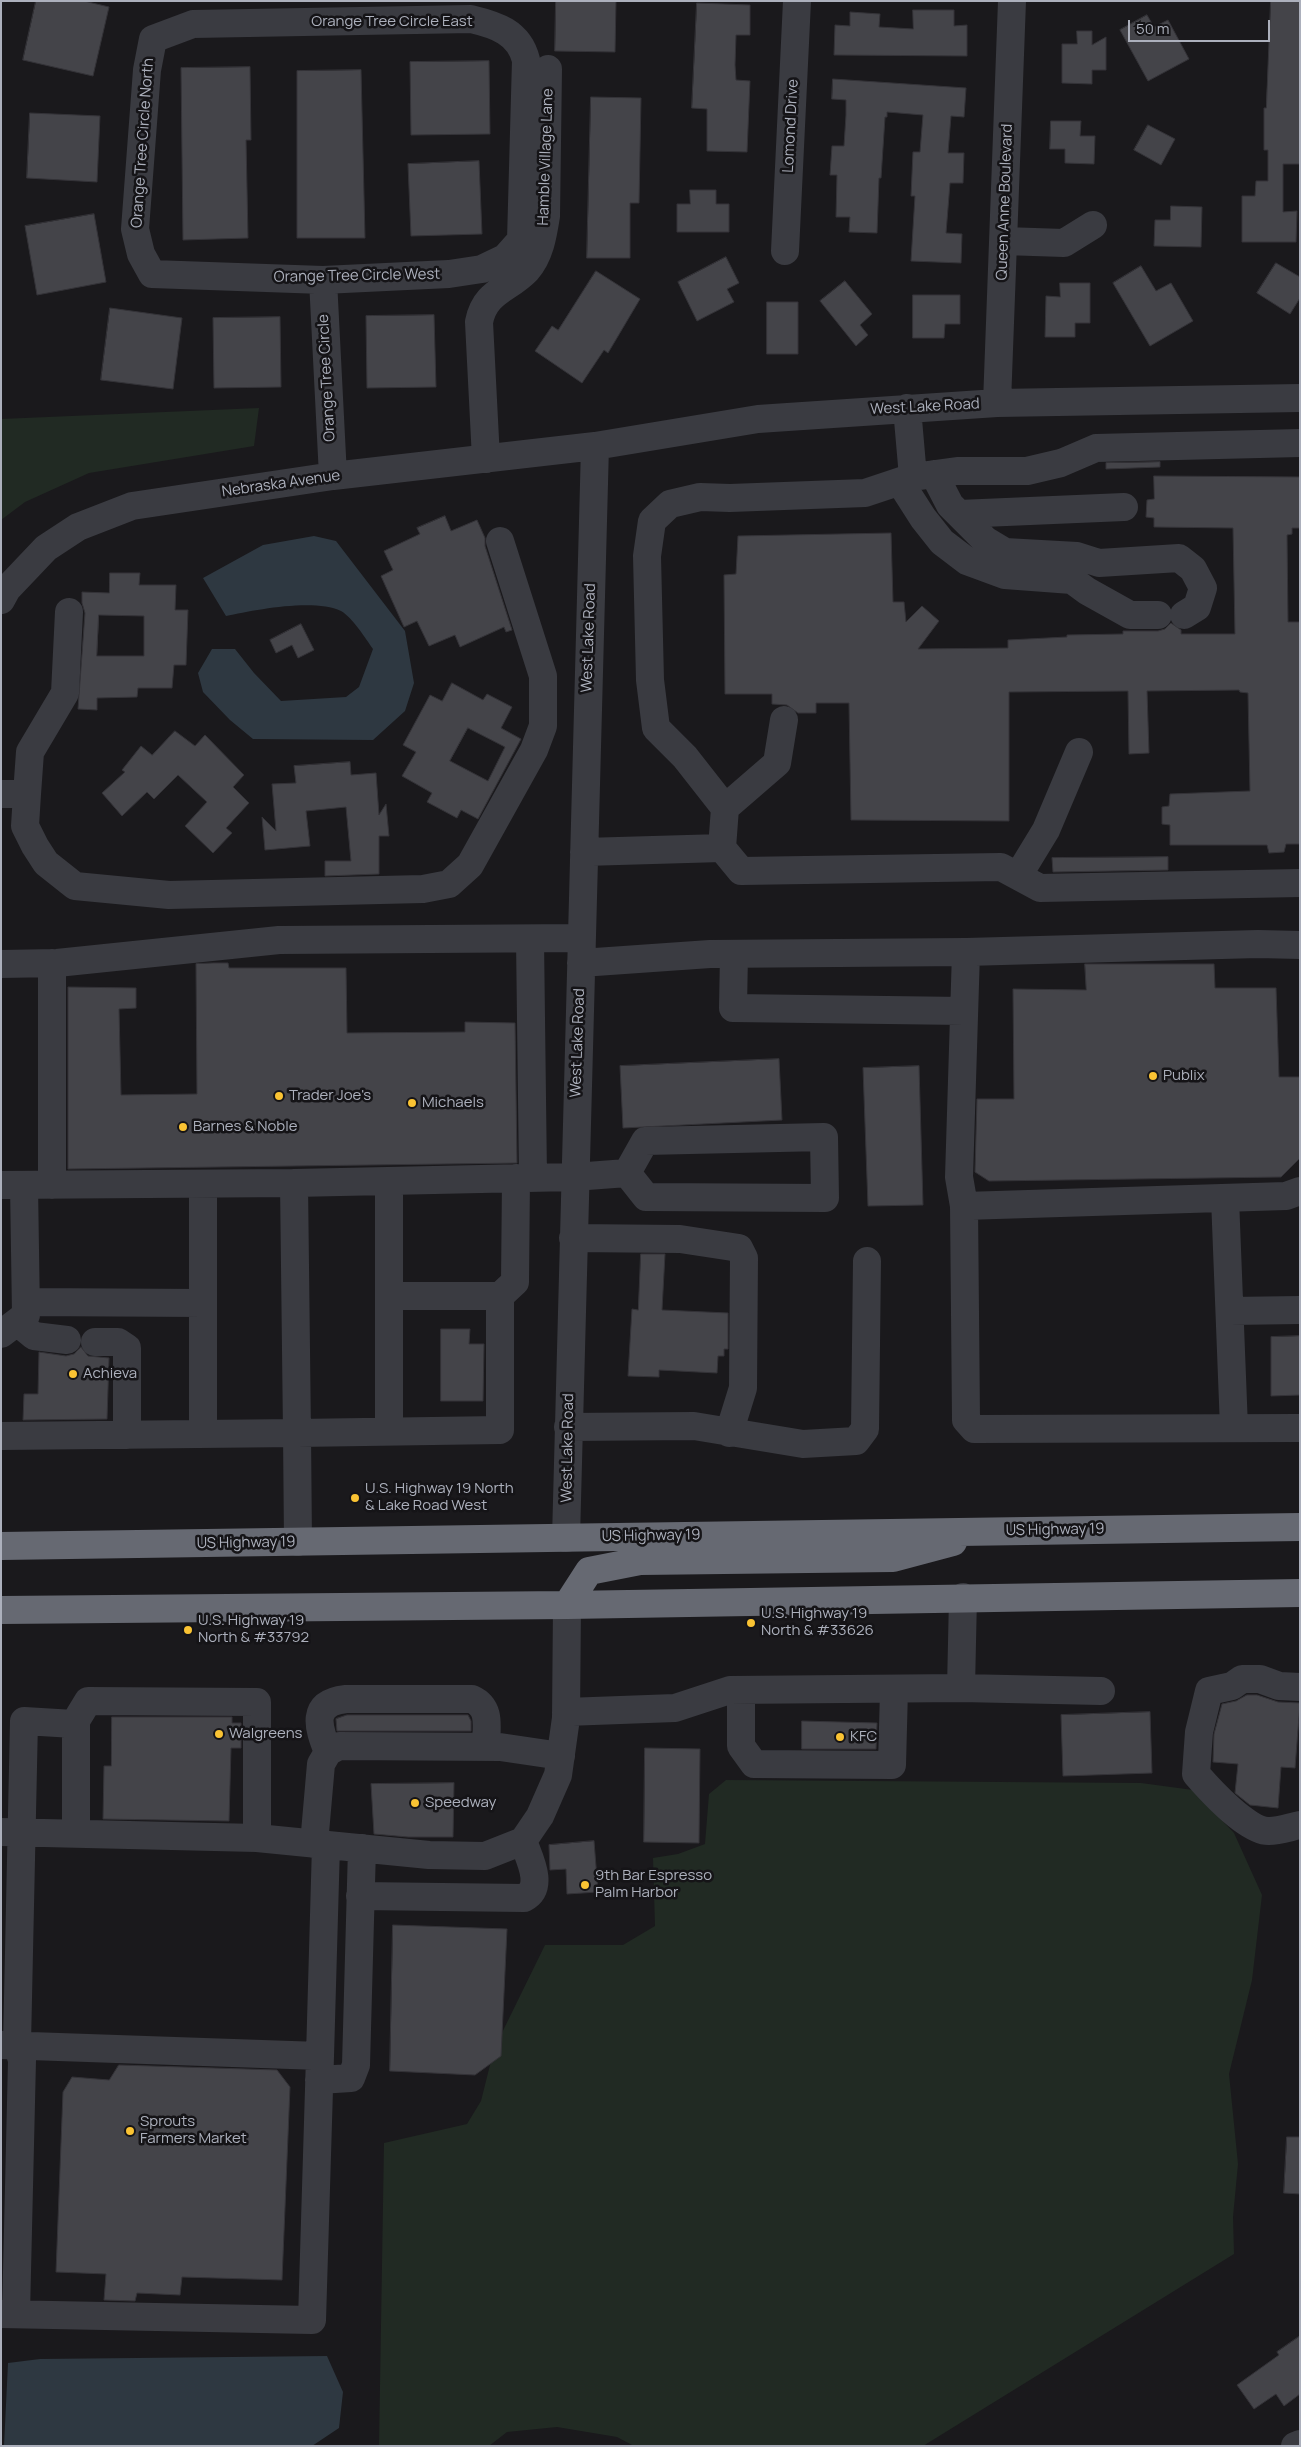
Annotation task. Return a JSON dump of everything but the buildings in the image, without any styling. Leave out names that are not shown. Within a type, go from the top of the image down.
[{"type":"highway","name":"US Highway 19","points":[[1,1546],[1300,1526]]},
{"type":"highway","points":[[567,1604],[589,1571],[640,1561],[893,1558],[996,1530]]},
{"type":"highway","points":[[1,1610],[1300,1593]]},
{"type":"street","name":"Lomond Drive","points":[[785,251],[797,1]]},
{"type":"street","name":"Queen Anne Boulevard","points":[[997,403],[1012,1]]},
{"type":"street","name":"Orange Tree Circle East","points":[[153,39],[193,24],[471,19],[500,26],[523,48],[526,60],[521,240]]},
{"type":"street","name":"Orange Tree Circle North","points":[[152,274],[141,254],[135,229],[147,70],[153,39]]},
{"type":"street","name":"Hamble Village Lane","points":[[486,458],[479,322],[482,309],[490,298],[516,280],[528,268],[538,253],[543,236],[546,216],[548,69]]},
{"type":"street","points":[[1004,241],[1064,243],[1093,224]]},
{"type":"street","name":"Orange Tree Circle West","points":[[152,274],[323,280],[449,274],[482,269],[505,258],[521,240]]},
{"type":"street","name":"Orange Tree Circle","points":[[323,280],[332,476]]},
{"type":"street","name":"West Lake Road","points":[[566,1538],[572,1238],[595,446],[758,419],[907,408],[997,403],[1300,398]]},
{"type":"street","points":[[907,408],[916,478],[923,518],[942,542],[967,561],[1005,574],[1030,578],[1072,580],[1130,615],[1171,615],[1198,607],[1203,588],[1193,569],[1179,558],[1099,563],[1077,556],[1005,552],[985,540],[950,505],[916,478]]},
{"type":"street","points":[[1300,443],[1096,448],[1061,464],[1027,471],[957,471],[916,478],[865,493],[730,498],[700,496],[670,504],[652,521],[647,556],[650,680],[656,728],[685,757],[725,808],[722,848],[741,871],[1001,867],[1040,888],[1300,883]]},
{"type":"street","name":"Nebraska Avenue","points":[[1,600],[7,589],[46,548],[78,527],[132,506],[332,476],[595,446]]},
{"type":"street","points":[[959,514],[1124,507]]},
{"type":"street","points":[[69,612],[65,693],[30,752],[14,794],[25,826],[46,863],[75,886],[170,895],[423,889],[449,884],[470,865],[534,750],[543,726],[543,676],[500,541]]},
{"type":"street","points":[[725,808],[777,763],[784,720]]},
{"type":"street","points":[[1018,876],[1046,830],[1079,752]]},
{"type":"street","points":[[584,852],[722,848]]},
{"type":"street","points":[[389,1296],[500,1296],[515,1282],[525,1178],[530,939]]},
{"type":"street","points":[[1,964],[52,963],[278,940],[530,939],[581,950],[710,954],[966,952],[1258,944],[1300,945]]},
{"type":"street","points":[[966,952],[959,1177],[964,1206],[966,1420],[974,1428],[1300,1428]]},
{"type":"street","points":[[734,954],[733,1008],[964,1011]]},
{"type":"street","points":[[52,963],[52,1185]]},
{"type":"street","points":[[824,1137],[825,1198],[646,1197],[627,1173],[645,1141],[824,1137]]},
{"type":"street","points":[[67,1340],[34,1336],[15,1319],[13,1185],[294,1183],[574,1177],[627,1173]]},
{"type":"street","points":[[389,1181],[389,1431]]},
{"type":"street","points":[[294,1183],[298,1542]]},
{"type":"street","points":[[203,1184],[203,1434]]},
{"type":"street","points":[[964,1206],[1286,1196],[1300,1191]]},
{"type":"street","points":[[1226,1198],[1234,1428]]},
{"type":"street","points":[[572,1238],[680,1239],[739,1248],[744,1258],[743,1388],[729,1433]]},
{"type":"street","points":[[568,1427],[694,1426],[803,1444],[856,1440],[865,1429],[867,1261]]},
{"type":"street","points":[[1,1436],[500,1430],[500,1296]]},
{"type":"street","points":[[15,1319],[203,1303]]},
{"type":"street","points":[[1230,1311],[1300,1310]]},
{"type":"street","points":[[96,1342],[118,1342],[127,1348],[127,1435]]},
{"type":"street","points":[[961,1688],[963,1597]]},
{"type":"street","points":[[12,1832],[257,1838],[429,1855],[484,1856],[523,1841],[540,1816],[558,1774],[566,1712],[567,1604]]},
{"type":"street","points":[[1300,1687],[1279,1686],[1260,1679],[1242,1679],[1232,1686],[1209,1691],[1199,1732],[1196,1774],[1216,1798],[1244,1819],[1267,1831],[1300,1825]]},
{"type":"street","points":[[566,1712],[675,1708],[730,1690],[961,1688],[1101,1691]]},
{"type":"street","points":[[741,1690],[741,1746],[754,1764],[892,1765],[894,1690]]},
{"type":"street","points":[[328,1752],[321,1734],[319,1719],[322,1708],[332,1700],[346,1699],[472,1699],[480,1703],[486,1710],[486,1747]]},
{"type":"street","points":[[76,1833],[76,1722],[88,1701],[257,1702],[257,1838]]},
{"type":"street","points":[[76,1722],[74,1724],[24,1721],[12,1832],[6,2045],[22,2060],[9,2314],[312,2320],[320,2068],[321,1764],[328,1752],[339,1746],[500,1747],[561,1756]]},
{"type":"street","points":[[360,1896],[524,1898],[531,1894],[533,1889],[534,1873],[523,1841]]},
{"type":"street","points":[[6,2045],[320,2068],[352,2078],[356,2065],[362,1848]]},
{"type":"street","points":[[1295,2446],[1300,2444]]},
{"type":"shaded area","points":[[259,408],[254,446],[89,473],[25,502],[1,520],[1,419]]},
{"type":"shaded area","points":[[314,536],[336,541],[405,631],[414,683],[405,711],[373,740],[253,739],[230,720],[203,692],[198,673],[212,649],[235,649],[254,673],[281,701],[346,697],[359,687],[373,649],[350,618],[341,611],[316,605],[300,605],[268,608],[226,616],[203,578],[263,545]]},
{"type":"shaded area","points":[[726,1780],[1141,1783],[1193,1790],[1234,1833],[1262,1895],[1252,1980],[1229,2074],[1238,2164],[1233,2217],[1234,2254],[923,2446],[634,2446],[617,2437],[557,2427],[507,2432],[489,2446],[379,2446],[384,2143],[467,2124],[481,2101],[494,2049],[545,1945],[623,1945],[655,1926],[653,1858],[678,1854],[705,1844],[709,1794]]},
{"type":"shaded area","points":[[327,2356],[343,2392],[339,2428],[312,2446],[4,2446],[8,2363],[40,2359]]},
{"type":"place","name":"Publix","points":[[1153,1076]]},
{"type":"place","name":"Trader Joe's","points":[[279,1096]]},
{"type":"place","name":"Michaels","points":[[412,1103]]},
{"type":"place","name":"Barnes & Noble","points":[[183,1127]]},
{"type":"place","name":"Achieva","points":[[73,1374]]},
{"type":"place","name":"U.S. Highway 19 North & Lake Road West","points":[[355,1498]]},
{"type":"place","name":"U.S. Highway 19 North & #33626","points":[[751,1623]]},
{"type":"place","name":"U.S. Highway 19 North & #33792","points":[[188,1630]]},
{"type":"place","name":"Walgreens","points":[[219,1734]]},
{"type":"place","name":"KFC","points":[[840,1737]]},
{"type":"place","name":"Speedway","points":[[415,1803]]},
{"type":"place","name":"9th Bar Espresso Palm Harbor","points":[[585,1885]]},
{"type":"place","name":"Sprouts Farmers Market","points":[[130,2131]]}]
